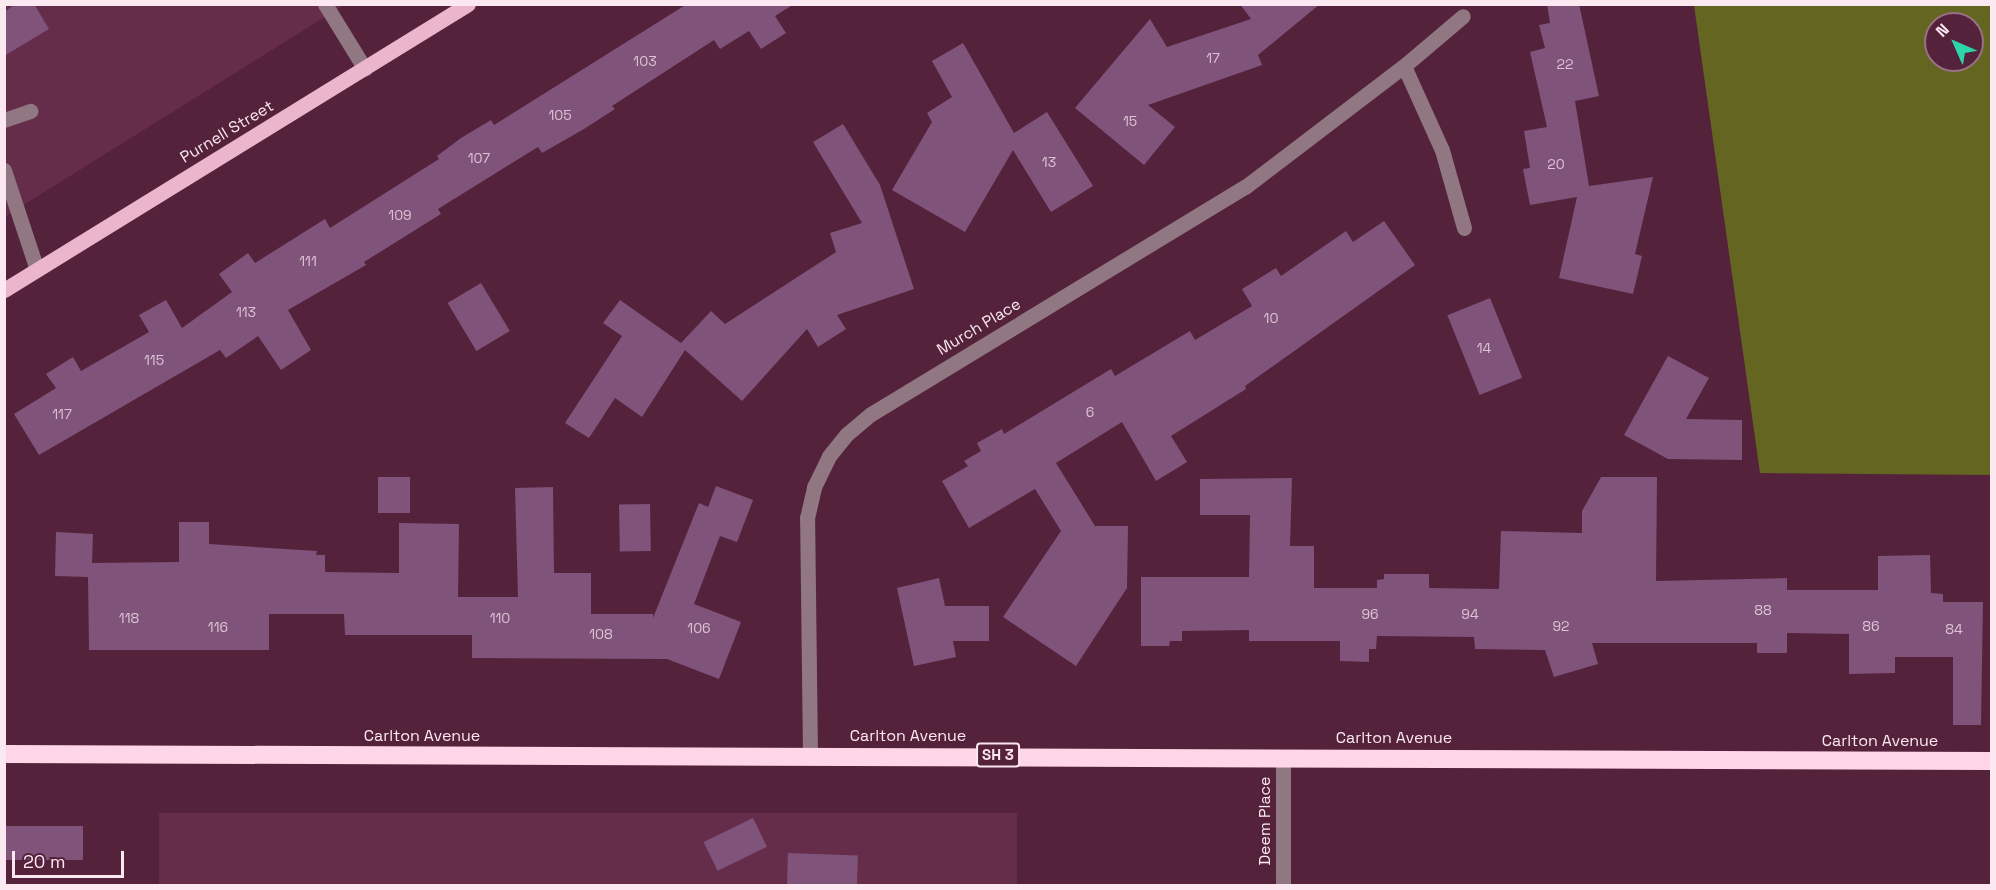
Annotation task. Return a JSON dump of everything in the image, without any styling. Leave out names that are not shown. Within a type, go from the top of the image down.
[{"type":"highway","name":"Carlton Avenue","points":[[4,754],[810,755],[1992,761]]},
{"type":"main road","name":"Purnell Street","points":[[4,290],[468,4]]},
{"type":"street","points":[[325,4],[364,69]]},
{"type":"street","name":"Murch Place","points":[[810,755],[807,518],[819,476],[847,434],[871,414],[1245,187],[1404,66],[1463,16]]},
{"type":"street","points":[[1404,66],[1442,150],[1464,228]]},
{"type":"street","points":[[4,120],[30,111]]},
{"type":"street","points":[[4,170],[37,270]]},
{"type":"street","name":"Deem Place","points":[[1282,757],[1283,885]]},
{"type":"shaded area","points":[[4,5],[344,5],[6,216]]},
{"type":"shaded area","points":[[1694,5],[1991,5],[1991,475],[1760,473]]},
{"type":"shaded area","points":[[159,813],[1017,813],[1017,886],[159,886]]},
{"type":"building","points":[[16,4],[34,4],[49,29],[4,56],[4,12]]},
{"type":"building","points":[[687,4],[794,4],[775,16],[786,33],[761,49],[749,31],[720,49],[714,40],[612,106],[615,109],[584,129],[542,153],[538,147],[438,209],[441,214],[364,262],[366,265],[288,310],[311,350],[281,370],[258,336],[226,358],[220,350],[39,455],[14,414],[56,388],[46,374],[73,357],[81,371],[149,332],[139,315],[166,300],[182,328],[232,292],[219,274],[248,253],[255,263],[325,219],[330,228],[439,159],[437,156],[461,138],[491,120],[494,125]]},
{"type":"building","points":[[1240,4],[1320,4],[1258,55],[1262,65],[1148,105],[1175,127],[1144,165],[1075,108],[1150,19],[1167,47],[1251,19]]},
{"type":"building","points":[[1547,4],[1579,4],[1599,96],[1575,101],[1589,186],[1653,177],[1635,254],[1642,256],[1633,294],[1559,278],[1577,197],[1530,205],[1523,169],[1530,168],[1524,131],[1547,127],[1530,52],[1545,48],[1539,25],[1550,23]]},
{"type":"building","points":[[963,43],[1014,133],[1047,112],[1093,186],[1051,212],[1013,150],[965,232],[892,190],[932,122],[927,113],[952,97],[932,61]]},
{"type":"building","points":[[843,124],[880,185],[914,289],[837,315],[846,329],[818,347],[807,329],[742,401],[685,350],[642,417],[615,398],[589,438],[565,423],[622,336],[603,323],[620,300],[681,343],[711,311],[725,324],[836,252],[830,233],[862,223],[813,142]]},
{"type":"building","points":[[1384,221],[1415,265],[1245,386],[1246,389],[1171,436],[1187,462],[1156,481],[1122,422],[1056,463],[1095,526],[1128,526],[1127,588],[1076,666],[1003,617],[1061,531],[1035,489],[969,528],[942,481],[968,466],[964,461],[981,451],[977,443],[1002,429],[1004,434],[1111,369],[1115,376],[1190,331],[1195,340],[1252,306],[1242,289],[1276,268],[1281,276],[1346,231],[1353,242]]},
{"type":"building","points":[[481,283],[510,331],[476,351],[448,303]]},
{"type":"building","points":[[1490,298],[1522,378],[1480,395],[1447,315]]},
{"type":"building","points":[[1668,356],[1709,378],[1686,419],[1742,420],[1742,460],[1668,459],[1624,435]]},
{"type":"building","points":[[378,477],[410,477],[410,513],[378,513]]},
{"type":"building","points":[[1601,477],[1657,477],[1656,581],[1787,578],[1787,590],[1878,590],[1878,556],[1930,555],[1931,593],[1943,594],[1943,602],[1983,602],[1981,725],[1953,725],[1953,657],[1895,657],[1895,673],[1849,674],[1849,634],[1787,633],[1787,653],[1757,653],[1757,643],[1592,643],[1598,664],[1554,677],[1545,650],[1475,649],[1474,637],[1377,636],[1376,649],[1369,649],[1369,662],[1340,661],[1340,641],[1249,641],[1249,630],[1182,631],[1182,641],[1170,641],[1169,646],[1141,646],[1141,577],[1249,577],[1250,515],[1200,515],[1200,479],[1292,478],[1290,546],[1314,546],[1314,588],[1377,588],[1377,580],[1384,579],[1384,574],[1429,574],[1429,588],[1499,589],[1501,531],[1582,533],[1582,511]]},
{"type":"building","points":[[716,486],[753,500],[737,542],[720,536],[694,604],[741,622],[719,679],[667,659],[472,658],[472,635],[345,635],[344,614],[269,614],[269,650],[89,650],[88,577],[55,576],[56,532],[93,534],[92,563],[179,562],[179,522],[209,522],[209,544],[317,551],[316,555],[325,555],[325,572],[399,573],[399,523],[459,524],[458,597],[518,597],[515,488],[553,487],[554,573],[591,573],[591,614],[653,614],[653,618],[699,503],[708,507]]},
{"type":"building","points":[[650,504],[651,551],[620,552],[619,505]]},
{"type":"building","points":[[939,578],[945,606],[989,606],[989,641],[953,641],[956,657],[914,666],[897,588]]},
{"type":"building","points":[[753,818],[767,847],[718,871],[704,842]]},
{"type":"building","points":[[4,826],[83,826],[83,860],[4,860]]},
{"type":"building","points":[[788,853],[858,855],[857,886],[787,885]]}]
